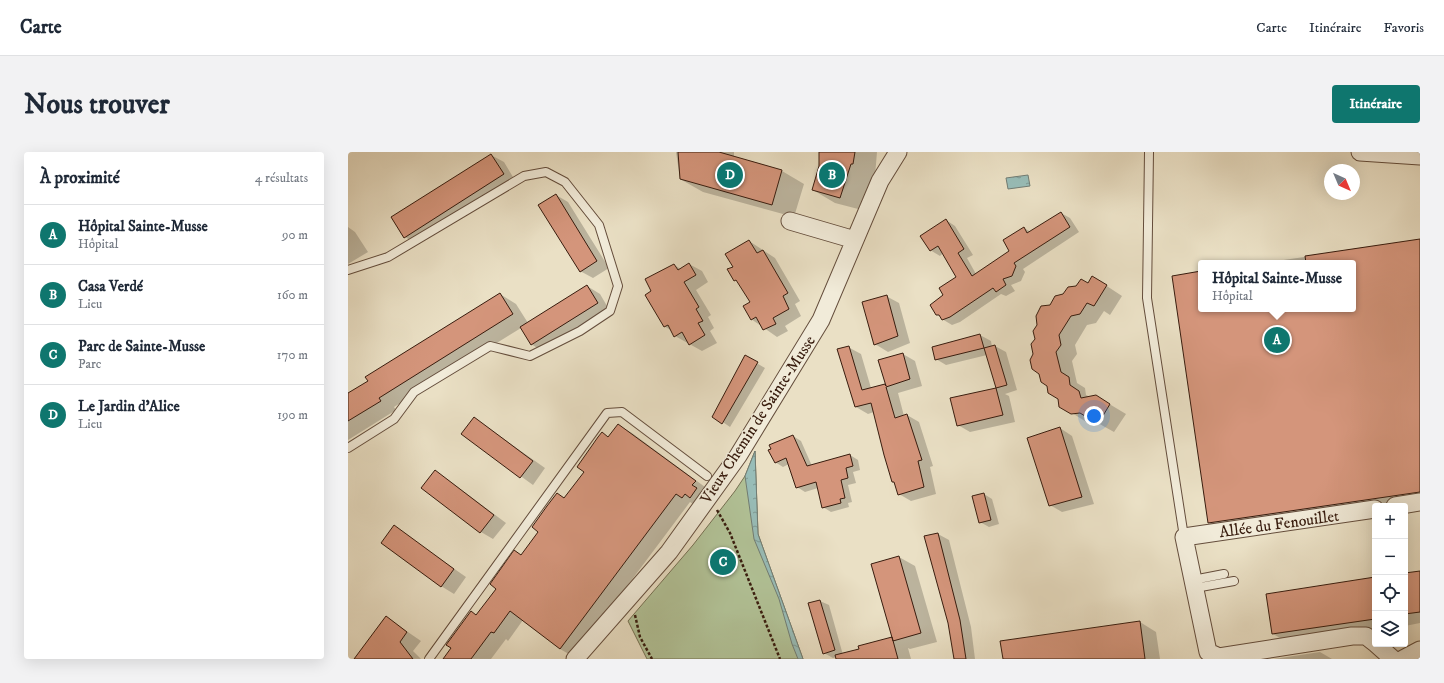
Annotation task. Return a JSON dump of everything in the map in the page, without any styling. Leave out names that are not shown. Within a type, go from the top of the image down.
[{"type":"street","name":"Vieux Chemin de Sainte-Musse","points":[[575,659],[669,552],[738,456],[820,320],[880,181],[898,152]]},
{"type":"street","points":[[1360,152],[1420,156]]},
{"type":"street","points":[[790,221],[854,240]]},
{"type":"street","points":[[1408,504],[1420,502]]},
{"type":"street","name":"Allée du Fenouillet","points":[[1184,537],[1372,509]]},
{"type":"street","points":[[1184,537],[1207,655],[1219,657],[1352,636],[1366,636],[1372,641]]},
{"type":"street","points":[[1379,647],[1393,659]]},
{"type":"street","points":[[1403,659],[1420,650]]},
{"type":"lane","points":[[1149,152],[1147,298],[1184,537]]},
{"type":"lane","points":[[348,270],[388,257],[524,176],[546,172],[565,182],[599,225],[618,286],[610,311],[580,331],[530,356],[490,346],[414,392],[394,419],[348,448]]},
{"type":"lane","points":[[429,659],[607,412],[622,412],[707,476]]},
{"type":"lane","points":[[1194,584],[1224,574]]},
{"type":"lane","points":[[1194,584],[1234,581]]},
{"type":"path","points":[[709,496],[730,533],[780,659]]},
{"type":"path","points":[[630,596],[640,637],[652,659]]},
{"type":"green space","points":[[755,451],[758,534],[803,659],[647,659],[628,621],[693,545],[735,491],[745,476]]},
{"type":"water","points":[[1028,175],[1030,186],[1008,189],[1006,178]]},
{"type":"water","points":[[755,451],[758,534],[803,659],[798,659],[779,599],[754,539],[745,476]]},
{"type":"building","points":[[678,152],[719,152],[782,170],[772,205],[680,179]]},
{"type":"building","points":[[819,152],[855,152],[853,164],[851,164],[840,198],[812,190],[819,166]]},
{"type":"building","points":[[491,154],[504,174],[404,238],[391,217]]},
{"type":"building","points":[[556,194],[597,261],[580,272],[538,205]]},
{"type":"building","points":[[1061,212],[1070,227],[1014,263],[1016,266],[1012,276],[1003,279],[1006,285],[996,292],[993,288],[950,317],[942,320],[939,315],[936,315],[930,305],[943,295],[939,288],[956,277],[938,246],[930,251],[920,236],[946,219],[964,249],[958,253],[972,276],[1009,251],[1003,240],[1024,227],[1027,233]]},
{"type":"building","points":[[1420,239],[1420,492],[1208,523],[1172,276],[1198,272],[1198,312],[1356,312],[1356,260],[1306,260],[1305,256]]},
{"type":"building","points":[[749,240],[757,253],[763,250],[788,293],[783,296],[789,309],[773,318],[776,324],[763,330],[756,317],[751,320],[743,306],[750,302],[727,269],[733,267],[725,254]]},
{"type":"building","points":[[689,263],[696,275],[684,282],[699,307],[696,309],[703,321],[698,323],[705,335],[689,345],[682,332],[674,337],[668,325],[664,327],[645,295],[651,291],[645,279],[674,264],[678,270]]},
{"type":"building","points":[[1092,276],[1107,285],[1094,306],[1087,303],[1080,314],[1071,316],[1059,335],[1061,345],[1056,352],[1061,372],[1069,377],[1070,385],[1079,391],[1081,398],[1096,395],[1110,404],[1098,424],[1080,413],[1071,414],[1059,407],[1058,399],[1048,393],[1047,386],[1041,382],[1039,374],[1032,369],[1030,360],[1033,354],[1031,344],[1035,339],[1033,331],[1037,325],[1036,316],[1041,306],[1050,305],[1055,296],[1063,294],[1068,287],[1076,286],[1081,279],[1088,283]]},
{"type":"building","points":[[587,285],[598,303],[531,345],[520,327]]},
{"type":"building","points":[[500,293],[513,314],[379,398],[381,401],[348,421],[348,393],[368,381],[365,377]]},
{"type":"building","points":[[887,295],[898,336],[874,345],[862,302]]},
{"type":"building","points":[[980,334],[984,348],[935,360],[932,347]]},
{"type":"building","points":[[995,345],[1007,385],[996,388],[984,348]]},
{"type":"building","points":[[849,346],[862,390],[885,384],[886,386],[878,360],[903,353],[910,379],[886,387],[895,418],[907,414],[922,460],[918,461],[924,487],[898,495],[894,482],[892,482],[884,455],[871,403],[855,407],[837,349]]},
{"type":"building","points":[[745,355],[758,362],[722,424],[712,417]]},
{"type":"building","points":[[996,388],[1003,415],[957,426],[950,398]]},
{"type":"building","points":[[474,417],[533,461],[520,478],[461,434]]},
{"type":"building","points":[[618,424],[696,481],[692,485],[697,488],[690,498],[685,494],[682,498],[676,494],[560,649],[510,611],[494,633],[491,632],[471,659],[443,659],[451,648],[446,645],[471,611],[476,615],[496,589],[490,584],[514,550],[521,555],[538,532],[532,527],[547,506],[557,493],[564,498],[584,472],[577,467],[598,437],[602,432],[608,437]]},
{"type":"building","points":[[1060,427],[1082,497],[1049,506],[1027,438]]},
{"type":"building","points":[[793,435],[807,466],[850,454],[853,466],[846,468],[848,478],[841,480],[845,498],[840,499],[841,503],[822,508],[816,482],[796,488],[786,458],[775,463],[768,450],[771,449],[769,445]]},
{"type":"building","points":[[435,470],[494,515],[480,533],[421,488]]},
{"type":"building","points":[[984,493],[991,520],[979,523],[972,496]]},
{"type":"building","points":[[394,525],[454,569],[441,587],[381,543]]},
{"type":"building","points":[[938,533],[960,620],[966,659],[954,659],[948,623],[924,536]]},
{"type":"building","points":[[899,556],[921,633],[893,641],[871,564]]},
{"type":"building","points":[[1420,571],[1420,612],[1408,614],[1408,573]]},
{"type":"building","points":[[1372,577],[1372,619],[1272,634],[1266,594]]},
{"type":"building","points":[[820,600],[835,650],[823,654],[808,603]]},
{"type":"building","points":[[386,616],[407,632],[400,642],[413,659],[354,659]]},
{"type":"building","points":[[1140,621],[1145,659],[1003,659],[1000,641]]},
{"type":"building","points":[[892,637],[898,659],[836,659],[835,655],[859,649],[858,646]]},
{"type":"place","name":"Le Jardin d'Alice","points":[[730,175]]},
{"type":"place","name":"Casa Verdé","points":[[832,175]]},
{"type":"place","name":"Hôpital Sainte-Musse","points":[[1277,340]]},
{"type":"place","name":"Parc de Sainte-Musse","points":[[723,562]]}]
